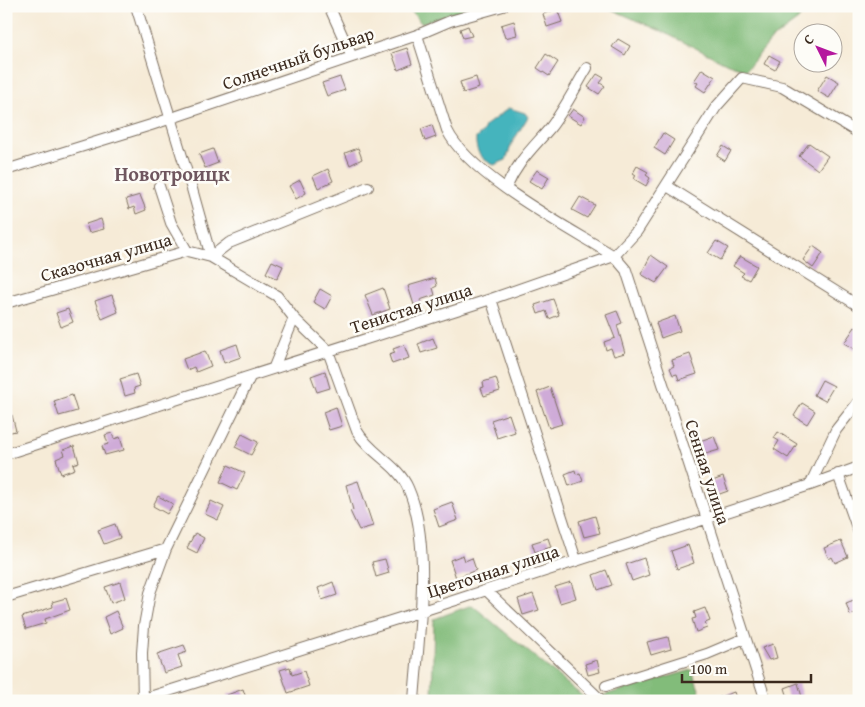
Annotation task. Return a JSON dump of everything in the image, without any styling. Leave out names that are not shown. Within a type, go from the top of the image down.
[{"type":"street","points":[[136,6],[210,257]]},
{"type":"street","points":[[329,6],[352,57]]},
{"type":"street","name":"Солнечный бульвар","points":[[6,170],[170,119],[417,35],[450,21],[503,6]]},
{"type":"street","points":[[417,35],[446,130],[454,145],[480,170],[614,256]]},
{"type":"street","points":[[506,188],[514,171],[530,149],[550,128],[587,68]]},
{"type":"street","name":"Тенистая улица","points":[[6,454],[491,299],[614,256],[637,231],[716,107],[742,78],[782,88],[859,133]]},
{"type":"street","points":[[159,186],[171,222],[186,251],[210,257],[277,296],[294,318],[328,351],[360,437],[371,450],[394,469],[408,487],[420,543],[422,571],[414,701]]},
{"type":"street","points":[[667,186],[859,306]]},
{"type":"street","points":[[210,257],[229,243],[368,188]]},
{"type":"street","name":"Сказочная улица","points":[[6,303],[186,251]]},
{"type":"street","name":"Сенная улица","points":[[614,256],[629,277],[766,701]]},
{"type":"street","points":[[491,299],[576,560]]},
{"type":"street","points":[[274,367],[294,318]]},
{"type":"street","points":[[141,700],[144,626],[150,593],[166,549],[250,377]]},
{"type":"street","points":[[810,485],[836,430],[859,401]]},
{"type":"street","name":"Цветочная улица","points":[[141,700],[419,612],[810,485],[859,467]]},
{"type":"street","points":[[838,474],[859,533]]},
{"type":"street","points":[[6,597],[166,549]]},
{"type":"street","points":[[486,590],[602,701]]},
{"type":"street","points":[[606,686],[707,654],[745,638]]},
{"type":"green space","points":[[407,6],[476,6],[421,23]]},
{"type":"green space","points":[[604,6],[807,6],[798,20],[792,22],[792,24],[772,39],[746,70],[728,64]]},
{"type":"green space","points":[[472,605],[587,700],[692,670],[703,701],[432,701],[434,619]]},
{"type":"water","points":[[509,108],[525,113],[528,117],[512,143],[506,160],[494,165],[486,160],[478,151],[476,138],[483,132],[485,126]]},
{"type":"building","points":[[557,9],[562,22],[547,27],[543,14]]},
{"type":"building","points":[[514,21],[517,35],[505,38],[501,25]]},
{"type":"building","points":[[468,26],[472,36],[463,38],[460,29]]},
{"type":"building","points":[[618,39],[630,46],[625,55],[612,47]]},
{"type":"building","points":[[407,48],[412,64],[398,70],[392,53]]},
{"type":"building","points":[[546,54],[558,62],[549,76],[537,68]]},
{"type":"building","points":[[769,55],[780,61],[775,70],[764,64]]},
{"type":"building","points":[[702,69],[715,77],[705,92],[696,86],[698,83],[694,81]]},
{"type":"building","points":[[597,74],[604,78],[600,83],[605,86],[599,94],[588,87]]},
{"type":"building","points":[[827,75],[839,82],[829,98],[817,91]]},
{"type":"building","points":[[340,77],[345,90],[327,96],[322,83]]},
{"type":"building","points":[[476,77],[479,88],[463,93],[460,82]]},
{"type":"building","points":[[573,109],[585,117],[581,124],[568,116]]},
{"type":"building","points":[[432,125],[436,137],[425,141],[421,129]]},
{"type":"building","points":[[663,133],[674,140],[665,155],[654,148]]},
{"type":"building","points":[[809,143],[828,156],[818,170],[799,156]]},
{"type":"building","points":[[723,146],[731,151],[725,161],[717,156]]},
{"type":"building","points":[[358,148],[362,159],[350,165],[345,153]]},
{"type":"building","points":[[213,149],[218,163],[205,168],[199,154]]},
{"type":"building","points":[[637,166],[648,172],[646,175],[650,178],[646,186],[634,179],[636,175],[633,173]]},
{"type":"building","points":[[328,169],[333,181],[318,188],[313,176]]},
{"type":"building","points":[[537,170],[549,177],[542,189],[529,181]]},
{"type":"building","points":[[300,180],[306,193],[296,199],[289,186]]},
{"type":"building","points":[[140,195],[146,210],[136,214],[134,207],[129,209],[126,199]]},
{"type":"building","points":[[580,197],[595,205],[587,218],[572,210]]},
{"type":"building","points":[[101,219],[104,229],[89,233],[86,224]]},
{"type":"building","points":[[716,241],[728,248],[720,260],[708,253]]},
{"type":"building","points":[[813,246],[823,253],[813,268],[803,260]]},
{"type":"building","points":[[651,255],[668,267],[656,283],[641,274]]},
{"type":"building","points":[[740,256],[757,266],[749,280],[741,276],[744,273],[733,266]]},
{"type":"building","points":[[272,261],[283,266],[277,279],[266,273]]},
{"type":"building","points":[[435,278],[437,286],[433,288],[435,295],[420,300],[421,303],[414,305],[408,286]]},
{"type":"building","points":[[383,288],[390,309],[373,315],[365,295]]},
{"type":"building","points":[[320,289],[332,296],[325,309],[313,302]]},
{"type":"building","points":[[112,295],[118,312],[102,319],[95,301]]},
{"type":"building","points":[[553,299],[559,315],[549,319],[546,311],[538,314],[535,305]]},
{"type":"building","points":[[68,309],[73,322],[61,327],[56,313]]},
{"type":"building","points":[[617,311],[622,323],[617,325],[625,353],[614,356],[611,348],[606,350],[604,342],[615,338],[606,315]]},
{"type":"building","points":[[675,316],[680,331],[661,338],[656,323]]},
{"type":"building","points":[[855,327],[859,330],[859,352],[844,343]]},
{"type":"building","points":[[433,338],[437,348],[421,353],[418,344]]},
{"type":"building","points":[[237,344],[241,357],[224,363],[220,350]]},
{"type":"building","points":[[404,345],[409,358],[392,364],[389,355],[395,353],[393,349]]},
{"type":"building","points":[[205,351],[211,366],[196,372],[194,367],[187,370],[183,359]]},
{"type":"building","points":[[690,354],[697,374],[679,380],[677,374],[673,375],[670,368],[674,366],[672,360]]},
{"type":"building","points":[[325,371],[330,388],[317,392],[311,376]]},
{"type":"building","points":[[136,374],[140,386],[134,388],[135,393],[125,396],[120,379]]},
{"type":"building","points":[[496,378],[500,391],[484,396],[481,388],[484,387],[483,382]]},
{"type":"building","points":[[822,380],[834,386],[825,401],[814,395]]},
{"type":"building","points":[[550,387],[562,424],[549,428],[537,392]]},
{"type":"building","points":[[72,395],[77,411],[59,416],[54,401]]},
{"type":"building","points":[[802,403],[815,411],[807,424],[794,416]]},
{"type":"building","points":[[336,407],[342,426],[329,430],[323,412]]},
{"type":"building","points":[[509,414],[515,432],[497,438],[491,420]]},
{"type":"building","points":[[12,415],[16,431],[6,433],[6,417]]},
{"type":"building","points":[[778,432],[797,444],[788,458],[774,449],[779,441],[774,438]]},
{"type":"building","points":[[112,433],[114,439],[120,437],[124,450],[105,455],[102,446],[108,444],[105,435]]},
{"type":"building","points":[[242,434],[258,442],[251,455],[235,447]]},
{"type":"building","points":[[714,436],[719,450],[702,455],[697,442]]},
{"type":"building","points":[[74,446],[79,462],[73,464],[75,469],[61,474],[56,459],[65,455],[63,450]]},
{"type":"building","points":[[228,465],[245,473],[237,490],[220,482]]},
{"type":"building","points":[[575,470],[576,474],[580,473],[583,481],[569,486],[565,474]]},
{"type":"building","points":[[723,477],[728,491],[714,496],[710,482]]},
{"type":"building","points":[[358,481],[373,526],[359,530],[350,511],[353,510],[346,485]]},
{"type":"building","points":[[158,496],[173,504],[167,514],[153,506]]},
{"type":"building","points":[[211,501],[224,507],[218,520],[205,514]]},
{"type":"building","points":[[452,502],[458,520],[439,527],[433,509]]},
{"type":"building","points":[[595,516],[600,533],[584,537],[579,521]]},
{"type":"building","points":[[115,524],[120,538],[104,544],[98,530]]},
{"type":"building","points":[[195,533],[204,538],[197,553],[187,548]]},
{"type":"building","points":[[548,538],[551,547],[535,552],[532,543]]},
{"type":"building","points":[[841,541],[848,557],[835,563],[832,557],[829,559],[824,548]]},
{"type":"building","points":[[688,545],[694,563],[677,569],[671,551]]},
{"type":"building","points":[[463,555],[465,561],[472,558],[476,570],[456,578],[450,560]]},
{"type":"building","points":[[644,558],[649,575],[632,581],[626,564]]},
{"type":"building","points":[[385,559],[389,573],[376,577],[372,562]]},
{"type":"building","points":[[606,570],[612,585],[598,590],[593,575]]},
{"type":"building","points":[[120,582],[125,598],[111,603],[105,587]]},
{"type":"building","points":[[333,582],[337,595],[322,600],[318,588]]},
{"type":"building","points":[[571,582],[576,598],[560,603],[555,587]]},
{"type":"building","points":[[533,594],[539,610],[523,615],[518,599]]},
{"type":"building","points":[[66,598],[70,610],[45,619],[46,623],[26,629],[22,617],[53,607],[52,602]]},
{"type":"building","points":[[859,598],[859,612],[850,615],[846,603]]},
{"type":"building","points":[[705,608],[710,621],[705,623],[707,628],[696,632],[692,619],[696,618],[694,612]]},
{"type":"building","points":[[116,611],[123,628],[110,634],[104,617]]},
{"type":"building","points":[[668,637],[671,649],[651,655],[647,642]]},
{"type":"building","points":[[773,644],[777,658],[769,660],[762,648]]},
{"type":"building","points":[[184,645],[187,652],[178,655],[182,667],[164,673],[157,654]]},
{"type":"building","points":[[597,660],[600,672],[588,675],[585,664]]},
{"type":"building","points":[[290,667],[292,675],[304,671],[309,686],[288,693],[280,670]]},
{"type":"building","points":[[798,683],[802,697],[789,701],[785,688]]},
{"type":"building","points":[[243,689],[247,701],[229,701],[227,695]]},
{"type":"building","points":[[734,692],[737,701],[712,701],[712,700]]},
{"type":"district","name":"Новотроицк","points":[[172,173]]}]
